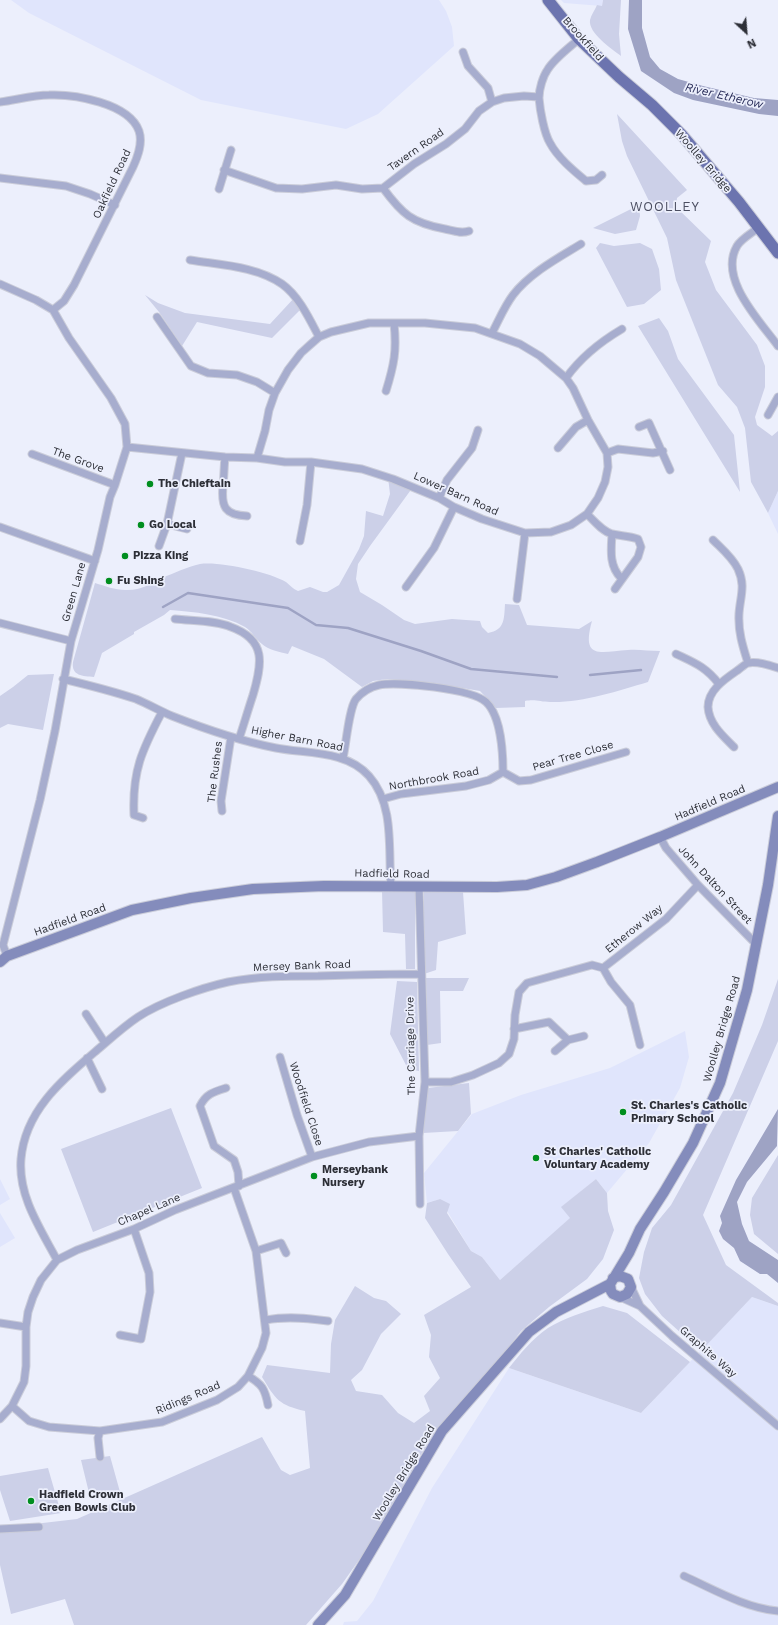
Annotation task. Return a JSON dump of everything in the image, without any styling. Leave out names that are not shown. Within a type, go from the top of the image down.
[{"type":"main road","name":"Brookfield","points":[[548,0],[579,39],[619,77]]},
{"type":"main road","name":"Woolley Bridge","points":[[619,77],[682,135],[739,202],[778,253]]},
{"type":"street","points":[[579,39],[548,68],[543,79],[539,96],[550,143],[574,171],[586,181],[596,180],[602,175]]},
{"type":"street","points":[[463,52],[468,66],[488,88],[492,102]]},
{"type":"street","name":"Oakfield Road","points":[[0,102],[48,95],[77,96],[111,106],[133,122],[139,131],[140,150],[114,206],[74,285],[64,301],[54,310]]},
{"type":"street","name":"Tavern Road","points":[[383,188],[414,164],[446,144],[465,129],[479,111],[492,102],[504,98],[539,96]]},
{"type":"street","points":[[219,189],[231,150]]},
{"type":"street","points":[[224,170],[276,188],[302,189],[336,185],[362,189],[383,188],[395,204],[407,216],[427,226],[463,233],[469,231]]},
{"type":"street","points":[[0,178],[66,186],[90,194],[114,206]]},
{"type":"street","points":[[758,228],[737,245],[732,260],[733,279],[741,295],[778,346]]},
{"type":"street","points":[[492,333],[502,312],[514,294],[532,277],[581,244]]},
{"type":"street","points":[[190,260],[239,268],[265,276],[282,285],[294,297],[319,337]]},
{"type":"street","points":[[0,284],[36,300],[54,310]]},
{"type":"street","name":"Green Lane","points":[[4,959],[4,945],[40,800],[55,731],[71,641],[95,561],[110,497],[127,447],[125,424],[111,398],[69,338],[54,310]]},
{"type":"street","points":[[157,317],[191,366],[208,373],[237,375],[258,382],[275,393]]},
{"type":"street","points":[[257,458],[265,431],[269,410],[275,393],[288,370],[301,353],[319,337],[331,332],[369,323],[425,323],[475,328],[520,344],[540,356],[566,378],[573,388],[588,420],[607,453],[618,449],[653,453],[663,451]]},
{"type":"street","points":[[386,391],[393,365],[396,343],[394,323]]},
{"type":"street","points":[[566,378],[576,364],[586,355],[605,339],[622,329]]},
{"type":"street","points":[[768,415],[778,397]]},
{"type":"street","points":[[558,448],[576,427],[588,420]]},
{"type":"street","points":[[640,427],[649,423],[663,451],[670,470]]},
{"type":"street","points":[[439,498],[447,480],[472,448],[478,430]]},
{"type":"street","name":"Lower Barn Road","points":[[127,447],[156,449],[225,458],[257,458],[285,462],[311,462],[362,469],[393,478],[482,519],[525,532],[551,532],[572,526],[587,514],[598,498],[605,482],[608,466],[607,453]]},
{"type":"street","points":[[159,546],[167,524],[182,453]]},
{"type":"street","name":"The Grove","points":[[32,454],[115,485]]},
{"type":"street","points":[[225,458],[222,501],[225,509],[238,516],[248,516]]},
{"type":"street","points":[[300,541],[307,505],[311,462]]},
{"type":"street","points":[[406,587],[434,548],[454,507]]},
{"type":"street","points":[[587,514],[601,528],[612,534],[628,535],[638,539],[641,547],[638,556],[621,578],[615,589]]},
{"type":"street","points":[[167,524],[187,529]]},
{"type":"street","points":[[0,527],[95,561]]},
{"type":"street","points":[[517,599],[525,532]]},
{"type":"street","points":[[612,534],[611,560],[616,572],[621,578]]},
{"type":"street","points":[[713,540],[729,555],[738,570],[744,591],[739,614],[742,644],[748,663]]},
{"type":"street","points":[[175,619],[230,626],[243,632],[252,639],[258,648],[260,657],[259,673],[239,739]]},
{"type":"street","points":[[0,623],[71,641]]},
{"type":"street","points":[[676,654],[702,667],[711,674],[718,684]]},
{"type":"street","points":[[734,747],[719,732],[711,719],[708,706],[718,684],[748,663],[764,664],[778,668]]},
{"type":"street","name":"Higher Barn Road","points":[[64,679],[138,700],[162,712],[231,737],[287,751],[343,758],[358,766],[369,776],[383,799],[387,816],[391,886]]},
{"type":"street","points":[[343,758],[354,700],[369,688],[377,685],[387,683],[401,684],[471,694],[486,702],[492,710],[497,722],[501,744],[503,772]]},
{"type":"street","points":[[143,818],[134,815],[133,795],[136,772],[144,747],[162,712]]},
{"type":"street","name":"The Rushes","points":[[222,811],[220,801],[231,737]]},
{"type":"street","name":"Pear Tree Close","points":[[503,772],[519,780],[531,780],[626,752]]},
{"type":"street","name":"Northbrook Road","points":[[383,799],[401,794],[466,786],[489,780],[503,772]]},
{"type":"street","name":"Hadfield Road","points":[[4,959],[132,910],[191,898],[253,889],[324,886],[527,886],[563,875],[660,838],[778,787]]},
{"type":"street","name":"Woolley Bridge Road","points":[[318,1625],[345,1595],[442,1431],[529,1332],[556,1312],[580,1300],[614,1288],[640,1229],[693,1143],[720,1083],[747,990],[778,816]]},
{"type":"street","name":"John Dalton Street","points":[[660,838],[666,848],[698,885],[756,945]]},
{"type":"street","name":"Etherow Way","points":[[425,1082],[451,1082],[473,1075],[499,1063],[509,1054],[514,1039],[516,1004],[519,992],[527,982],[592,965],[603,968],[666,919],[698,885]]},
{"type":"street","name":"The Carriage Drive","points":[[419,887],[420,974],[425,1082],[419,1136],[420,1204]]},
{"type":"street","points":[[603,968],[612,982],[629,1002],[640,1045]]},
{"type":"street","name":"Mersey Bank Road","points":[[57,1260],[27,1204],[22,1181],[21,1160],[24,1136],[36,1112],[56,1085],[138,1017],[168,1001],[226,982],[269,976],[420,974]]},
{"type":"street","points":[[86,1014],[105,1044]]},
{"type":"street","points":[[514,1029],[549,1022],[568,1040]]},
{"type":"street","points":[[555,1051],[568,1040],[584,1036]]},
{"type":"street","name":"Woodfield Close","points":[[280,1057],[297,1115],[312,1157]]},
{"type":"street","points":[[87,1058],[102,1089]]},
{"type":"street","name":"Ridings Road","points":[[12,1406],[29,1421],[49,1427],[100,1431],[162,1422],[217,1400],[238,1387],[248,1376],[262,1348],[266,1333],[266,1320],[261,1300],[256,1251],[236,1187],[238,1172],[234,1160],[214,1146],[200,1106],[203,1099],[211,1092],[226,1088]]},
{"type":"street","name":"Chapel Lane","points":[[0,1419],[12,1406],[24,1382],[26,1366],[26,1327],[28,1312],[33,1297],[41,1280],[57,1260],[99,1241],[134,1229],[175,1210],[312,1157],[369,1142],[419,1136]]},
{"type":"street","points":[[120,1335],[141,1339],[150,1292],[149,1273],[134,1229]]},
{"type":"street","points":[[256,1251],[281,1243],[286,1253]]},
{"type":"street","name":"Woolley Bridge Road","points":[[629,1253],[630,1283]]},
{"type":"street","points":[[620,1276],[630,1283],[627,1294],[614,1288],[620,1276]]},
{"type":"street","name":"Graphite Way","points":[[630,1283],[640,1306],[672,1336],[778,1426]]},
{"type":"street","points":[[614,1288],[640,1306]]},
{"type":"street","points":[[266,1320],[282,1317],[309,1318],[328,1321]]},
{"type":"street","points":[[0,1323],[26,1327]]},
{"type":"street","points":[[248,1376],[259,1382],[266,1393],[268,1405]]},
{"type":"street","points":[[100,1431],[98,1438],[100,1457]]},
{"type":"street","points":[[0,1529],[39,1527]]},
{"type":"street","points":[[684,1576],[737,1600],[767,1610],[778,1611]]},
{"type":"shaded area","points":[[11,0],[439,0],[446,11],[452,27],[454,46],[378,114],[346,129],[201,100],[29,13]]},
{"type":"shaded area","points":[[561,0],[603,0],[602,6],[564,3]]},
{"type":"shaded area","points":[[603,0],[621,0],[619,34],[621,56],[601,40],[590,25],[592,14],[597,5],[602,6]]},
{"type":"shaded area","points":[[617,114],[687,190],[677,198],[676,207],[711,241],[705,262],[716,290],[757,345],[765,366],[765,387],[755,417],[757,425],[772,436],[778,431],[778,491],[768,513],[751,482],[745,428],[737,407],[718,385],[676,280],[667,238],[627,156],[622,141]]},
{"type":"shaded area","points":[[639,205],[640,216],[636,230],[615,234],[593,228]]},
{"type":"shaded area","points":[[600,243],[614,246],[640,243],[652,249],[659,269],[661,290],[644,304],[627,307],[596,248]]},
{"type":"shaded area","points":[[145,295],[158,303],[185,313],[270,324],[295,297],[302,308],[272,338],[197,322],[182,346],[159,312]]},
{"type":"shaded area","points":[[659,318],[668,331],[678,359],[734,435],[740,492],[638,326]]},
{"type":"shaded area","points":[[388,477],[413,487],[358,564],[356,579],[360,592],[404,620],[415,624],[452,619],[480,621],[482,627],[488,633],[494,632],[501,626],[504,619],[505,604],[519,605],[527,625],[579,629],[592,621],[589,642],[591,648],[595,651],[660,651],[648,682],[612,693],[574,701],[547,702],[529,700],[525,701],[525,707],[496,708],[480,691],[433,683],[387,679],[373,681],[362,687],[324,659],[292,646],[288,654],[267,648],[245,627],[227,619],[208,614],[170,610],[102,653],[94,677],[76,673],[74,670],[73,662],[95,583],[110,588],[130,590],[145,587],[185,568],[200,564],[219,564],[244,568],[278,578],[298,591],[310,587],[327,592],[339,585],[359,549],[364,536],[366,511],[383,516],[390,494]]},
{"type":"shaded area","points":[[778,491],[778,534],[768,513]]},
{"type":"shaded area","points":[[54,674],[43,730],[8,724],[0,728],[0,696],[28,675]]},
{"type":"shaded area","points":[[382,890],[415,892],[415,969],[406,969],[405,934],[383,932]]},
{"type":"shaded area","points":[[424,892],[463,892],[466,934],[438,942],[436,970],[424,974]]},
{"type":"shaded area","points":[[426,978],[469,978],[463,991],[440,991],[441,1043],[427,1045]]},
{"type":"shaded area","points":[[778,979],[778,1041],[703,1215],[726,1265],[778,1303],[778,1306],[752,1297],[701,1351],[662,1316],[645,1294],[639,1278],[644,1252],[652,1228],[671,1205],[733,1093],[762,1025]]},
{"type":"shaded area","points":[[397,981],[417,982],[419,1071],[408,1069],[390,1034]]},
{"type":"shaded area","name":"St Charles' Catholic Voluntary Academy","points":[[685,1031],[689,1057],[680,1088],[649,1143],[607,1193],[596,1179],[562,1207],[571,1218],[500,1280],[482,1257],[471,1251],[440,1199],[427,1203],[424,1173],[472,1114],[521,1095],[610,1068]]},
{"type":"shaded area","points":[[469,1083],[471,1114],[458,1131],[423,1133],[428,1088]]},
{"type":"shaded area","points":[[171,1108],[202,1188],[93,1232],[61,1149]]},
{"type":"shaded area","points":[[778,1155],[778,1254],[754,1234],[750,1215],[752,1198]]},
{"type":"shaded area","points":[[0,1179],[10,1199],[0,1205]]},
{"type":"shaded area","points":[[596,1179],[607,1193],[608,1211],[614,1230],[603,1259],[587,1279],[549,1307],[521,1331],[478,1388],[444,1424],[416,1461],[399,1508],[371,1543],[342,1584],[306,1625],[74,1625],[65,1599],[11,1614],[0,1565],[0,1528],[77,1519],[262,1437],[281,1470],[290,1475],[310,1468],[305,1411],[284,1404],[275,1396],[262,1377],[267,1365],[330,1373],[331,1344],[335,1320],[355,1286],[374,1298],[386,1301],[401,1314],[381,1334],[362,1370],[351,1380],[356,1391],[382,1395],[398,1413],[414,1423],[430,1411],[424,1396],[440,1378],[429,1357],[431,1335],[424,1315],[471,1287],[425,1218],[427,1203],[440,1199],[450,1204],[447,1213],[471,1251],[482,1257],[500,1280],[570,1218],[561,1207]]},
{"type":"shaded area","points":[[0,1213],[15,1238],[0,1247]]},
{"type":"shaded area","points":[[752,1297],[778,1306],[778,1625],[343,1625],[344,1622],[357,1621],[373,1601],[432,1488],[509,1368],[641,1413]]},
{"type":"shaded area","points":[[603,1306],[627,1313],[690,1362],[641,1413],[509,1368],[522,1352],[542,1332],[554,1324]]},
{"type":"shaded area","points":[[110,1456],[120,1492],[90,1497],[81,1460]]},
{"type":"shaded area","name":"Hadfield Crown Green Bowls Club","points":[[48,1468],[61,1513],[10,1521],[0,1490],[0,1476]]},
{"type":"water","name":"River Etherow","points":[[629,0],[642,0],[642,28],[650,57],[660,69],[678,79],[703,86],[754,98],[778,100],[778,116],[759,114],[693,100],[674,93],[641,71],[628,29]]},
{"type":"water","points":[[778,1109],[777,1146],[747,1182],[737,1202],[742,1224],[749,1241],[778,1260],[778,1283],[767,1274],[760,1274],[740,1261],[734,1248],[723,1239],[719,1231],[722,1223],[720,1216],[736,1180]]},
{"type":"waterway","points":[[163,607],[188,593],[288,608],[316,625],[348,628],[421,651],[471,669],[557,677]]},
{"type":"waterway","points":[[590,675],[641,670]]},
{"type":"place","name":"The Chieftain","points":[[150,484]]},
{"type":"place","name":"Go Local","points":[[141,525]]},
{"type":"place","name":"Pizza King","points":[[125,556]]},
{"type":"place","name":"Fu Shing","points":[[109,581]]},
{"type":"place","name":"St. Charles's Catholic Primary School","points":[[623,1112]]},
{"type":"place","name":"St Charles' Catholic Voluntary Academy","points":[[536,1158]]},
{"type":"place","name":"Merseybank Nursery","points":[[314,1176]]},
{"type":"place","name":"Hadfield Crown Green Bowls Club","points":[[31,1501]]},
{"type":"district","name":"WOOLLEY","points":[[665,207]]}]
